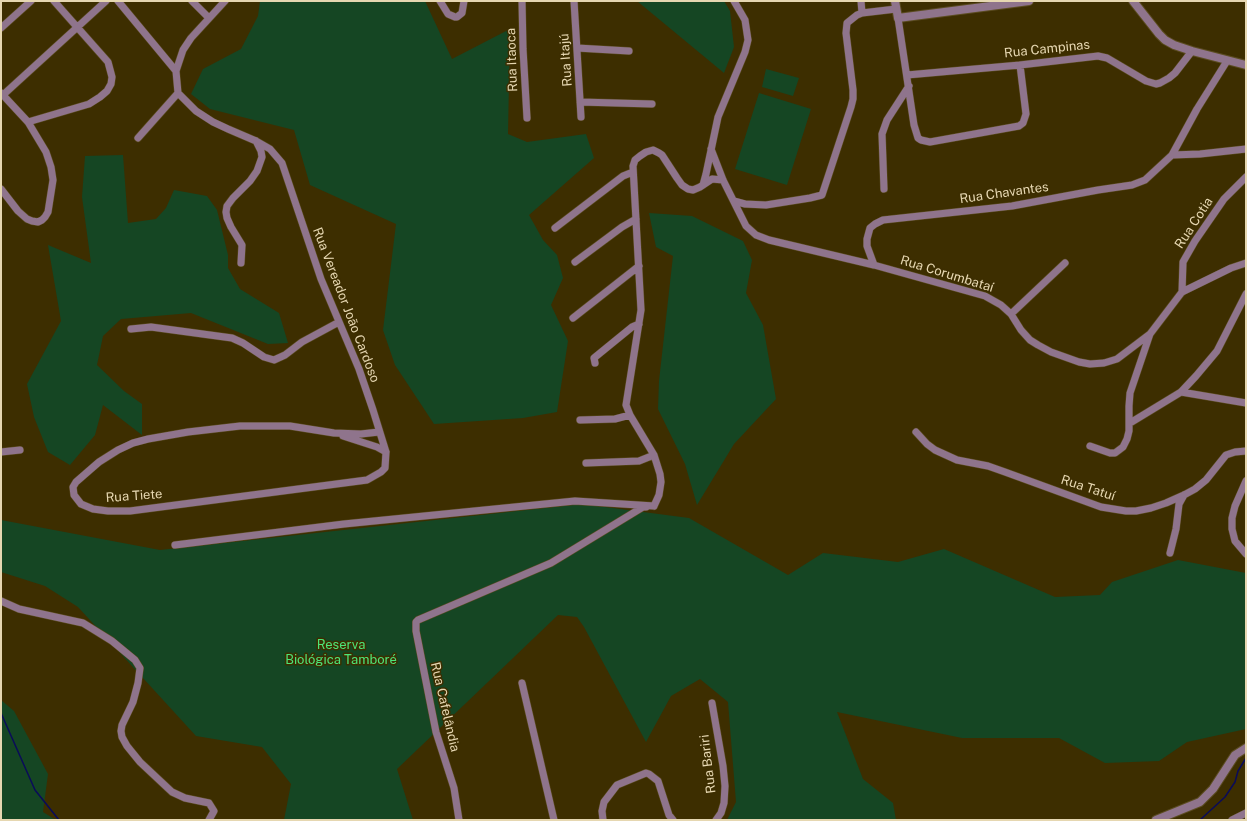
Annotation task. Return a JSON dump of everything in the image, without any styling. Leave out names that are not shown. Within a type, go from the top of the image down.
[{"type":"street","points":[[1,28],[31,1]]},
{"type":"street","points":[[28,122],[89,104],[107,91],[112,77],[108,62],[54,1]]},
{"type":"street","points":[[1,189],[18,211],[27,219],[38,222],[45,218],[48,212],[53,180],[51,167],[46,152],[28,122],[2,94],[106,1]]},
{"type":"street","points":[[118,1],[176,71]]},
{"type":"street","points":[[192,1],[209,18]]},
{"type":"street","points":[[138,138],[178,93],[176,71],[183,50],[191,38],[225,1]]},
{"type":"street","points":[[440,1],[445,10],[454,17],[459,16],[463,9],[464,1]]},
{"type":"street","name":"Rua Itaoca","points":[[522,1],[527,118]]},
{"type":"street","name":"Rua Itajú","points":[[574,1],[581,117]]},
{"type":"street","points":[[702,185],[718,117],[745,52],[748,40],[745,20],[734,1]]},
{"type":"street","points":[[861,1],[862,13]]},
{"type":"street","points":[[898,18],[1029,1]]},
{"type":"street","points":[[1134,2],[1165,40],[1174,45],[1192,51],[1246,65]]},
{"type":"street","points":[[734,201],[745,204],[766,205],[822,195],[853,99],[846,28],[847,23],[862,13],[895,5],[916,131],[918,138],[921,140],[930,142],[1014,128],[1023,123],[1026,114],[1020,65]]},
{"type":"street","points":[[577,48],[629,51]]},
{"type":"street","name":"Rua Campinas","points":[[907,75],[1020,65],[1094,56],[1103,57],[1112,61],[1151,83],[1156,84],[1169,78],[1175,73],[1192,51]]},
{"type":"street","name":"Rua Chavantes","points":[[874,265],[867,246],[867,239],[870,228],[883,220],[1012,206],[1132,185],[1145,180],[1172,155],[1197,109],[1227,61]]},
{"type":"street","points":[[884,189],[882,134],[887,120],[909,86]]},
{"type":"street","name":"Rua Vereador João Cardoso","points":[[178,93],[196,111],[213,122],[228,130],[256,141],[270,149],[282,163],[321,279],[359,369],[386,452],[385,468],[367,480]]},
{"type":"street","points":[[580,102],[652,104]]},
{"type":"street","points":[[241,263],[242,245],[231,227],[226,212],[227,206],[233,198],[250,181],[257,171],[262,157],[256,141]]},
{"type":"street","name":"Rua Corumbataí","points":[[711,149],[723,180],[746,226],[756,235],[769,240],[874,265],[985,296],[1001,305],[1011,314],[1021,330],[1030,340],[1051,352],[1085,363],[1104,363],[1117,359],[1150,334]]},
{"type":"street","points":[[1172,155],[1200,154],[1246,149]]},
{"type":"street","points":[[175,546],[344,524],[575,501],[654,506],[659,495],[661,482],[660,474],[654,455],[630,415],[626,405],[641,310],[640,266],[633,172],[634,163],[640,156],[649,151],[656,151],[662,155],[685,188],[693,190],[712,179],[723,180]]},
{"type":"street","points":[[555,228],[623,176],[633,172]]},
{"type":"street","name":"Rua Cotia","points":[[1182,292],[1183,262],[1224,199],[1246,177]]},
{"type":"street","points":[[575,262],[622,227],[636,219]]},
{"type":"street","points":[[1011,314],[1065,263]]},
{"type":"street","points":[[1090,446],[1110,453],[1115,453],[1119,451],[1127,439],[1130,423],[1130,393],[1150,334],[1182,292],[1231,268],[1246,263]]},
{"type":"street","points":[[573,318],[640,266]]},
{"type":"street","points":[[1130,423],[1181,392],[1208,363],[1217,351],[1246,294]]},
{"type":"street","points":[[131,329],[152,327],[232,338],[242,342],[264,357],[274,360],[285,356],[302,342],[339,322]]},
{"type":"street","points":[[595,363],[594,358],[632,327],[639,324]]},
{"type":"street","points":[[621,336],[629,337],[635,342]]},
{"type":"street","points":[[1181,392],[1246,403]]},
{"type":"street","points":[[580,420],[615,419],[630,415]]},
{"type":"street","name":"Rua Tiete","points":[[367,480],[130,511],[108,512],[93,509],[81,504],[74,495],[73,487],[76,482],[99,462],[118,450],[133,443],[148,439],[188,432],[240,426],[290,426],[334,433],[361,434],[380,432]]},
{"type":"street","name":"Rua Tatuí","points":[[916,432],[935,450],[957,460],[988,466],[1101,507],[1126,511],[1136,511],[1166,503],[1184,495],[1195,489],[1206,480],[1226,454],[1246,452]]},
{"type":"street","name":"Rua Tiete","points":[[334,433],[377,447],[386,452]]},
{"type":"street","points":[[1,452],[20,450]]},
{"type":"street","points":[[586,463],[639,462],[654,455]]},
{"type":"street","points":[[1246,481],[1235,506],[1232,518],[1232,529],[1235,541],[1246,554]]},
{"type":"street","points":[[1170,553],[1180,504],[1184,495]]},
{"type":"street","name":"Rua Cafelândia","points":[[459,820],[454,788],[436,732],[416,631],[416,622],[423,616],[551,562],[643,507],[654,506]]},
{"type":"street","points":[[1,601],[20,609],[83,623],[112,641],[135,660],[140,668],[138,683],[133,702],[122,725],[122,737],[140,762],[172,792],[185,798],[209,803],[214,811],[210,820]]},
{"type":"street","points":[[522,683],[554,820]]},
{"type":"street","name":"Rua Bariri","points":[[712,703],[725,786],[724,803],[721,813],[716,820]]},
{"type":"street","points":[[1156,820],[1200,802],[1213,789],[1235,755],[1246,748]]},
{"type":"street","points":[[603,820],[602,811],[604,802],[616,785],[646,773],[658,781],[672,820]]},
{"type":"street","points":[[1232,820],[1246,813]]},
{"type":"green space","points":[[260,1],[425,1],[452,59],[510,29],[508,134],[527,142],[586,134],[594,158],[529,215],[543,240],[557,255],[563,278],[551,305],[568,341],[557,412],[523,418],[434,424],[395,365],[383,330],[396,224],[310,185],[294,130],[210,109],[191,94],[203,69],[241,49],[258,16]]},
{"type":"green space","points":[[637,1],[724,1],[730,11],[734,47],[724,73]]},
{"type":"green space","points":[[766,69],[799,78],[793,96],[762,87]]},
{"type":"green space","points":[[759,93],[811,109],[787,185],[735,169]]},
{"type":"green space","points":[[123,155],[128,223],[156,219],[166,208],[174,190],[207,196],[217,210],[228,255],[228,268],[240,289],[279,313],[288,343],[268,344],[191,313],[121,319],[103,336],[97,365],[124,391],[142,404],[142,435],[103,405],[95,435],[70,465],[48,452],[34,417],[27,384],[61,321],[48,245],[91,263],[82,197],[85,156]]},
{"type":"green space","points":[[649,213],[692,216],[743,241],[752,260],[746,293],[763,325],[776,399],[734,444],[697,505],[685,464],[658,409],[659,381],[673,256],[656,247]]},
{"type":"green space","name":"Reserva Biológica Tamboré","points":[[582,504],[689,518],[788,575],[823,553],[898,562],[944,549],[1055,597],[1100,595],[1112,582],[1178,560],[1246,573],[1246,729],[1187,742],[1159,761],[1105,763],[1059,738],[962,738],[837,712],[863,779],[893,803],[896,820],[727,820],[736,802],[728,702],[700,679],[671,696],[646,742],[584,627],[577,617],[558,615],[397,769],[413,820],[284,820],[291,784],[262,747],[196,736],[78,607],[45,586],[1,572],[1,520],[160,550]]},
{"type":"green space","points":[[1,700],[14,711],[48,774],[43,812],[56,820],[1,820]]},
{"type":"waterway","points":[[1,713],[35,790],[59,820]]},
{"type":"waterway","points":[[1200,820],[1225,797],[1235,782],[1238,771],[1246,758]]}]
